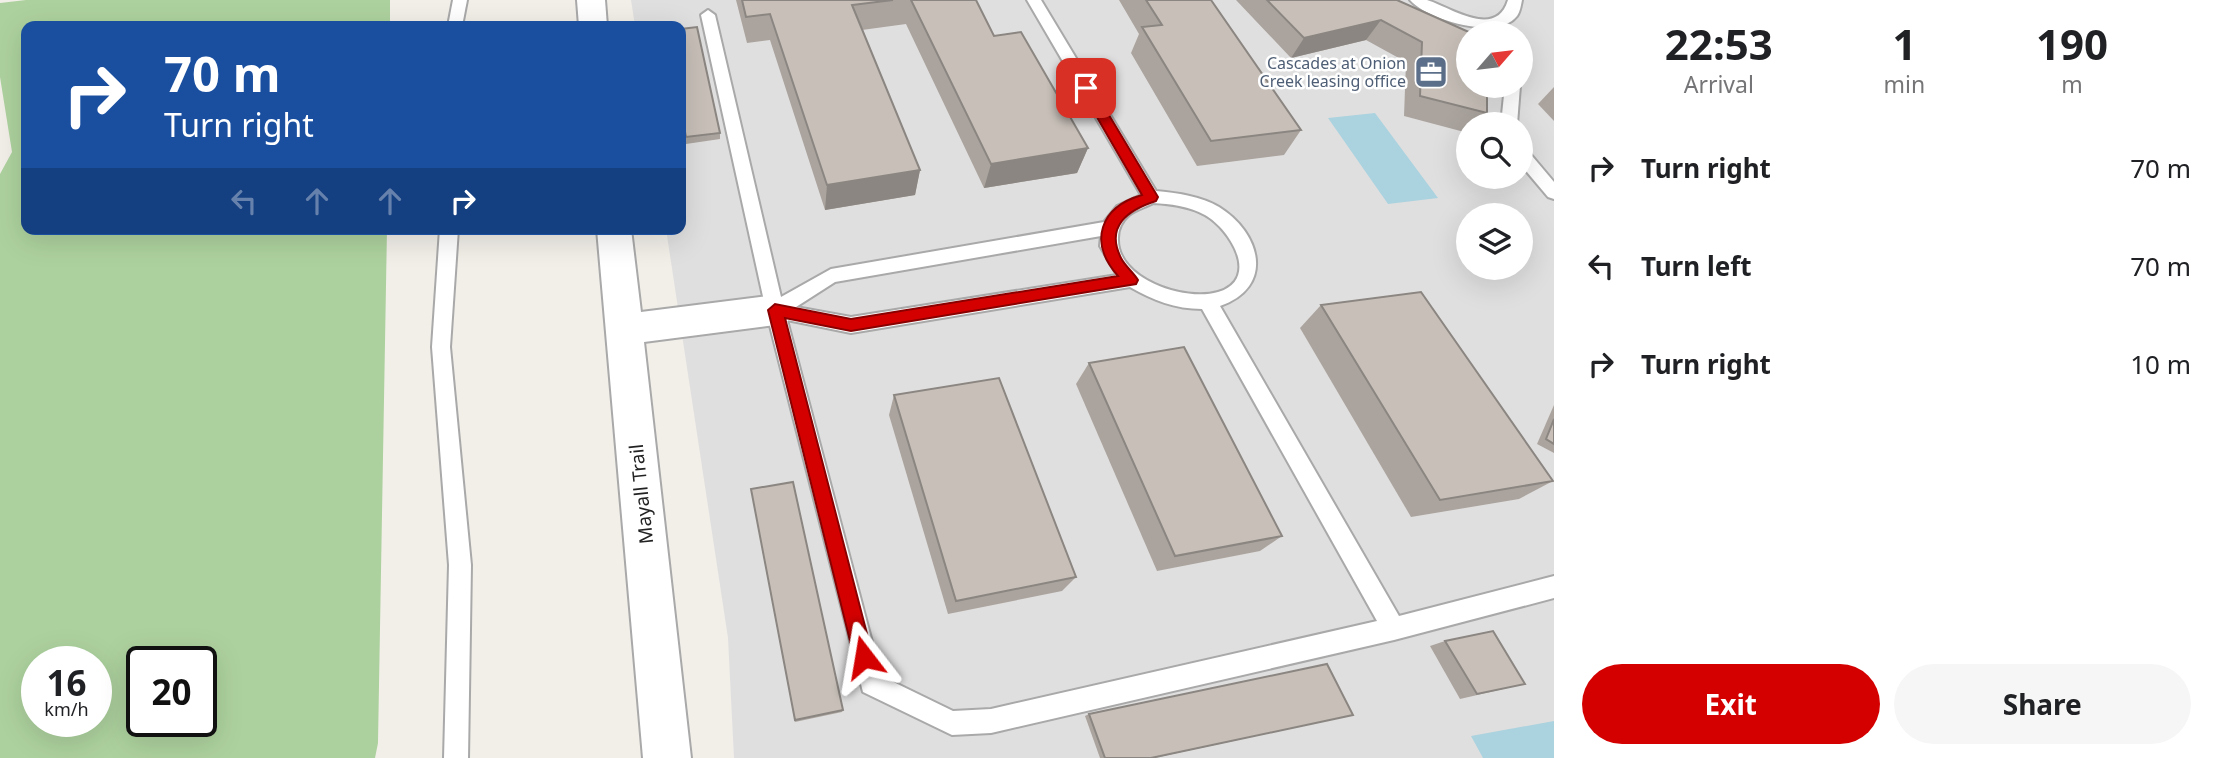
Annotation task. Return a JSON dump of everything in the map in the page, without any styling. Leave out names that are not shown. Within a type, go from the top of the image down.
[{"type":"street","points":[[591,0],[593,21]]},
{"type":"street","name":"Mayall Trail","points":[[615,235],[667,758]]},
{"type":"street","points":[[624,329],[775,310]]},
{"type":"lane","points":[[456,21],[460,0]]},
{"type":"lane","points":[[1034,0],[1151,197]]},
{"type":"lane","points":[[1417,0],[1442,15],[1461,21]]},
{"type":"lane","points":[[1505,21],[1515,9],[1515,0]]},
{"type":"lane","points":[[708,15],[775,310],[871,684],[952,723],[990,721],[1394,629],[1554,587]]},
{"type":"lane","points":[[1533,168],[1554,193]]},
{"type":"lane","points":[[1151,197],[1194,203],[1214,212],[1231,226],[1244,242],[1249,259],[1247,276],[1237,290],[1221,300],[1176,302],[1152,293],[1131,280],[1116,263],[1109,245],[1109,228],[1124,208],[1151,197]]},
{"type":"lane","points":[[775,310],[831,276],[1109,228]]},
{"type":"lane","points":[[449,235],[440,347],[460,565],[456,758]]},
{"type":"lane","points":[[775,310],[851,325],[1131,280]]},
{"type":"lane","points":[[1208,302],[1394,629]]},
{"type":"shaded area","points":[[631,0],[1554,0],[1554,758],[734,758],[728,638],[667,235],[686,235],[686,21],[634,21]]},
{"type":"green space","points":[[26,0],[390,0],[390,21],[21,21],[21,235],[387,235],[378,743],[375,758],[0,758],[0,174],[12,152],[0,77],[0,3]]},
{"type":"water","points":[[1375,113],[1438,198],[1388,204],[1328,118]]},
{"type":"water","points":[[1554,721],[1554,758],[1483,758],[1471,736]]},
{"type":"building","points":[[742,0],[893,0],[852,5],[920,170],[827,185],[770,14],[746,17]]},
{"type":"building","points":[[911,0],[976,0],[994,36],[1021,32],[1088,148],[991,164]]},
{"type":"building","points":[[1146,0],[1211,0],[1301,130],[1211,141],[1142,27],[1162,25]]},
{"type":"building","points":[[1267,0],[1397,0],[1456,26],[1456,98],[1487,98],[1487,112],[1420,96],[1422,42],[1381,20],[1304,38]]},
{"type":"building","points":[[697,27],[720,133],[686,137],[686,28]]},
{"type":"building","points":[[1421,292],[1553,481],[1440,500],[1321,305]]},
{"type":"building","points":[[1184,347],[1282,536],[1175,556],[1089,363]]},
{"type":"building","points":[[999,378],[1076,577],[956,601],[894,395]]},
{"type":"building","points":[[1554,419],[1554,444],[1546,439]]},
{"type":"building","points":[[793,482],[843,710],[795,720],[751,489]]},
{"type":"building","points":[[1493,631],[1525,684],[1477,694],[1445,641]]},
{"type":"building","points":[[1327,664],[1353,715],[1151,758],[1105,758],[1089,714]]},
{"type":"place","name":"Cascades at Onion Creek leasing office","points":[[1431,72]]},
{"type":"route","points":[[864,657],[775,310],[851,325],[1131,280],[1116,263],[1109,245],[1109,228],[1117,214],[1131,203],[1151,197],[1086,88]]}]
